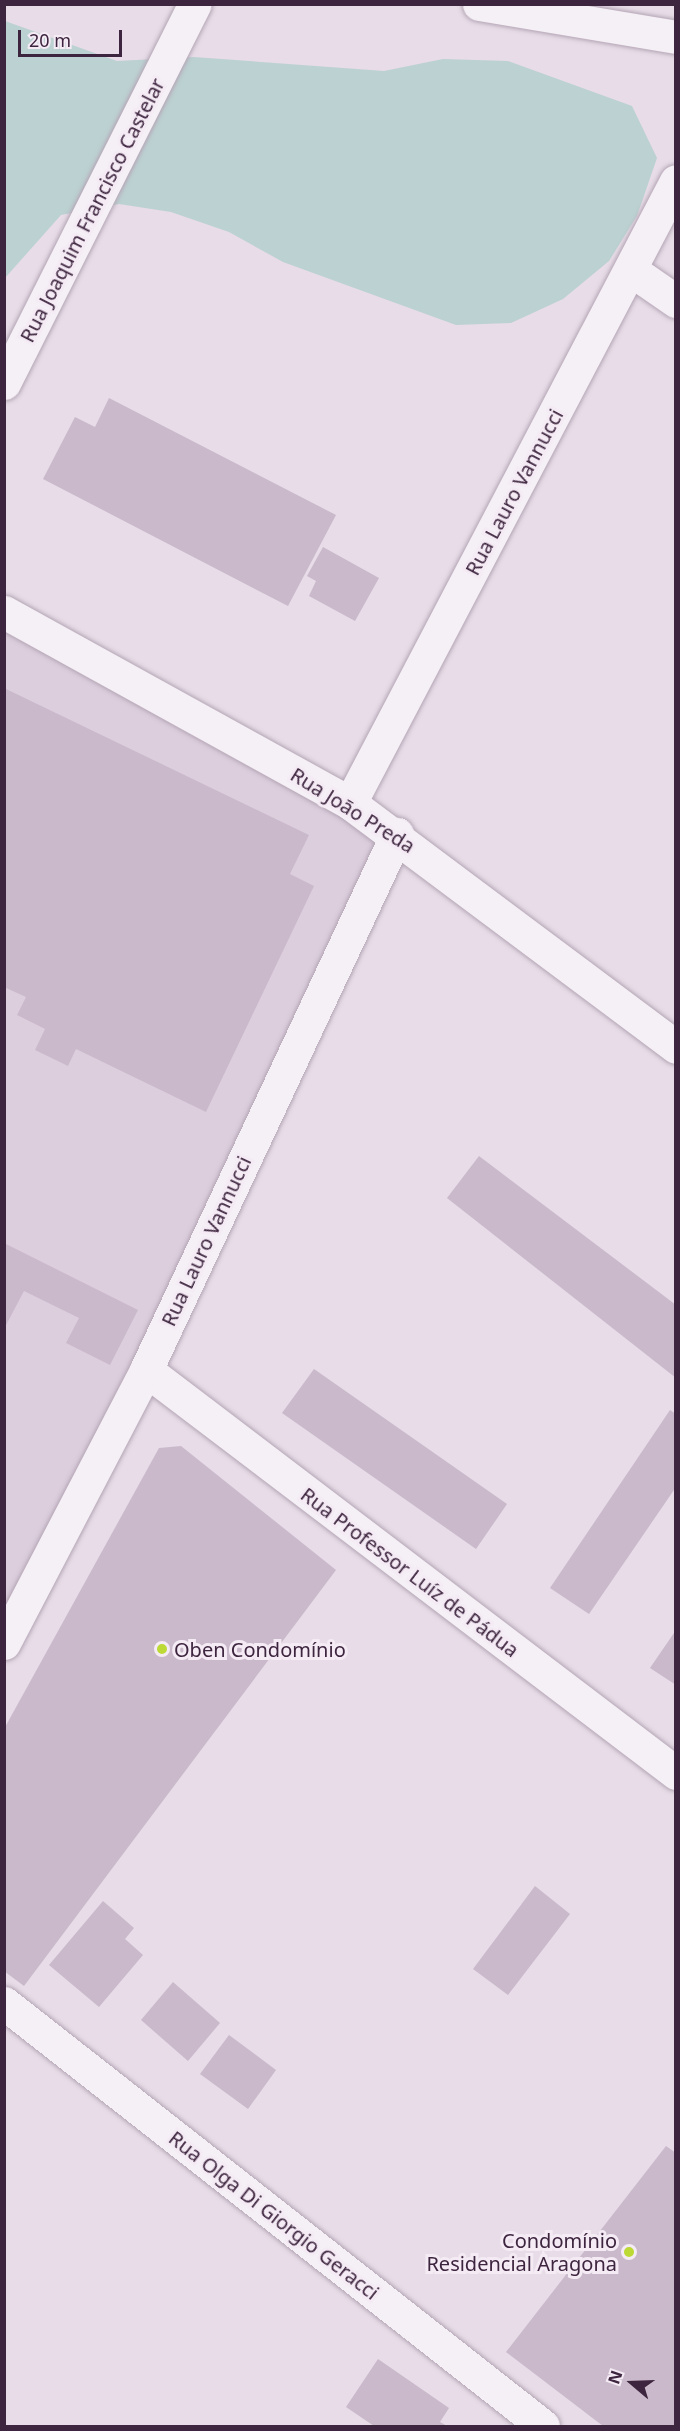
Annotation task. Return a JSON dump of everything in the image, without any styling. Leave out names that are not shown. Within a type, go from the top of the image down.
[{"type":"street","name":"Rua Joaquim Francisco Castelar","points":[[4,383],[195,4]]},
{"type":"street","points":[[479,4],[675,37]]},
{"type":"street","name":"Rua Lauro Vannucci","points":[[350,803],[631,270],[675,181]]},
{"type":"street","points":[[631,270],[675,302]]},
{"type":"street","name":"Rua João Preda","points":[[4,612],[350,803],[397,834],[675,1047]]},
{"type":"street","name":"Rua Lauro Vannucci","points":[[4,1643],[146,1370],[397,834]]},
{"type":"street","name":"Rua Professor Luíz de Pádua","points":[[146,1370],[675,1773]]},
{"type":"street","name":"Rua Olga Di Giorgio Geracci","points":[[4,2003],[543,2427]]},
{"type":"shaded area","points":[[5,21],[117,61],[194,57],[384,71],[443,59],[508,61],[632,106],[657,158],[637,216],[609,261],[563,299],[511,323],[456,325],[283,262],[229,232],[171,212],[119,204],[61,215],[5,278]]},
{"type":"shaded area","points":[[5,613],[397,834],[5,1637]]},
{"type":"building","points":[[109,398],[336,515],[288,606],[43,479],[75,417],[95,427]]},
{"type":"building","points":[[323,547],[379,578],[355,621],[309,596],[316,581],[307,576]]},
{"type":"building","points":[[4,688],[309,835],[290,874],[314,886],[206,1112],[76,1049],[68,1066],[35,1050],[45,1029],[17,1015],[26,997],[4,987]]},
{"type":"building","points":[[479,1156],[676,1305],[676,1378],[447,1198]]},
{"type":"building","points":[[4,1243],[138,1310],[110,1365],[66,1343],[79,1318],[24,1291],[4,1329]]},
{"type":"building","points":[[314,1369],[507,1504],[476,1549],[282,1413]]},
{"type":"building","points":[[670,1410],[676,1414],[676,1487],[589,1614],[550,1588]]},
{"type":"building","name":"Oben Condomínio","points":[[181,1446],[336,1570],[24,1986],[4,1971],[4,1729],[159,1448]]},
{"type":"building","points":[[676,1630],[676,1685],[650,1668]]},
{"type":"building","points":[[535,1886],[570,1914],[508,1995],[473,1969]]},
{"type":"building","points":[[103,1901],[134,1928],[125,1939],[143,1955],[99,2007],[49,1965]]},
{"type":"building","points":[[173,1982],[220,2023],[188,2061],[141,2020]]},
{"type":"building","points":[[229,2035],[276,2070],[248,2109],[200,2074]]},
{"type":"building","name":"Condomínio Residencial Aragona","points":[[666,2146],[676,2153],[676,2426],[603,2426],[506,2352]]},
{"type":"building","points":[[378,2359],[449,2408],[440,2422],[447,2426],[374,2426],[346,2407]]},
{"type":"place","name":"Oben Condomínio","points":[[162,1649]]},
{"type":"place","name":"Condomínio Residencial Aragona","points":[[629,2252]]}]
